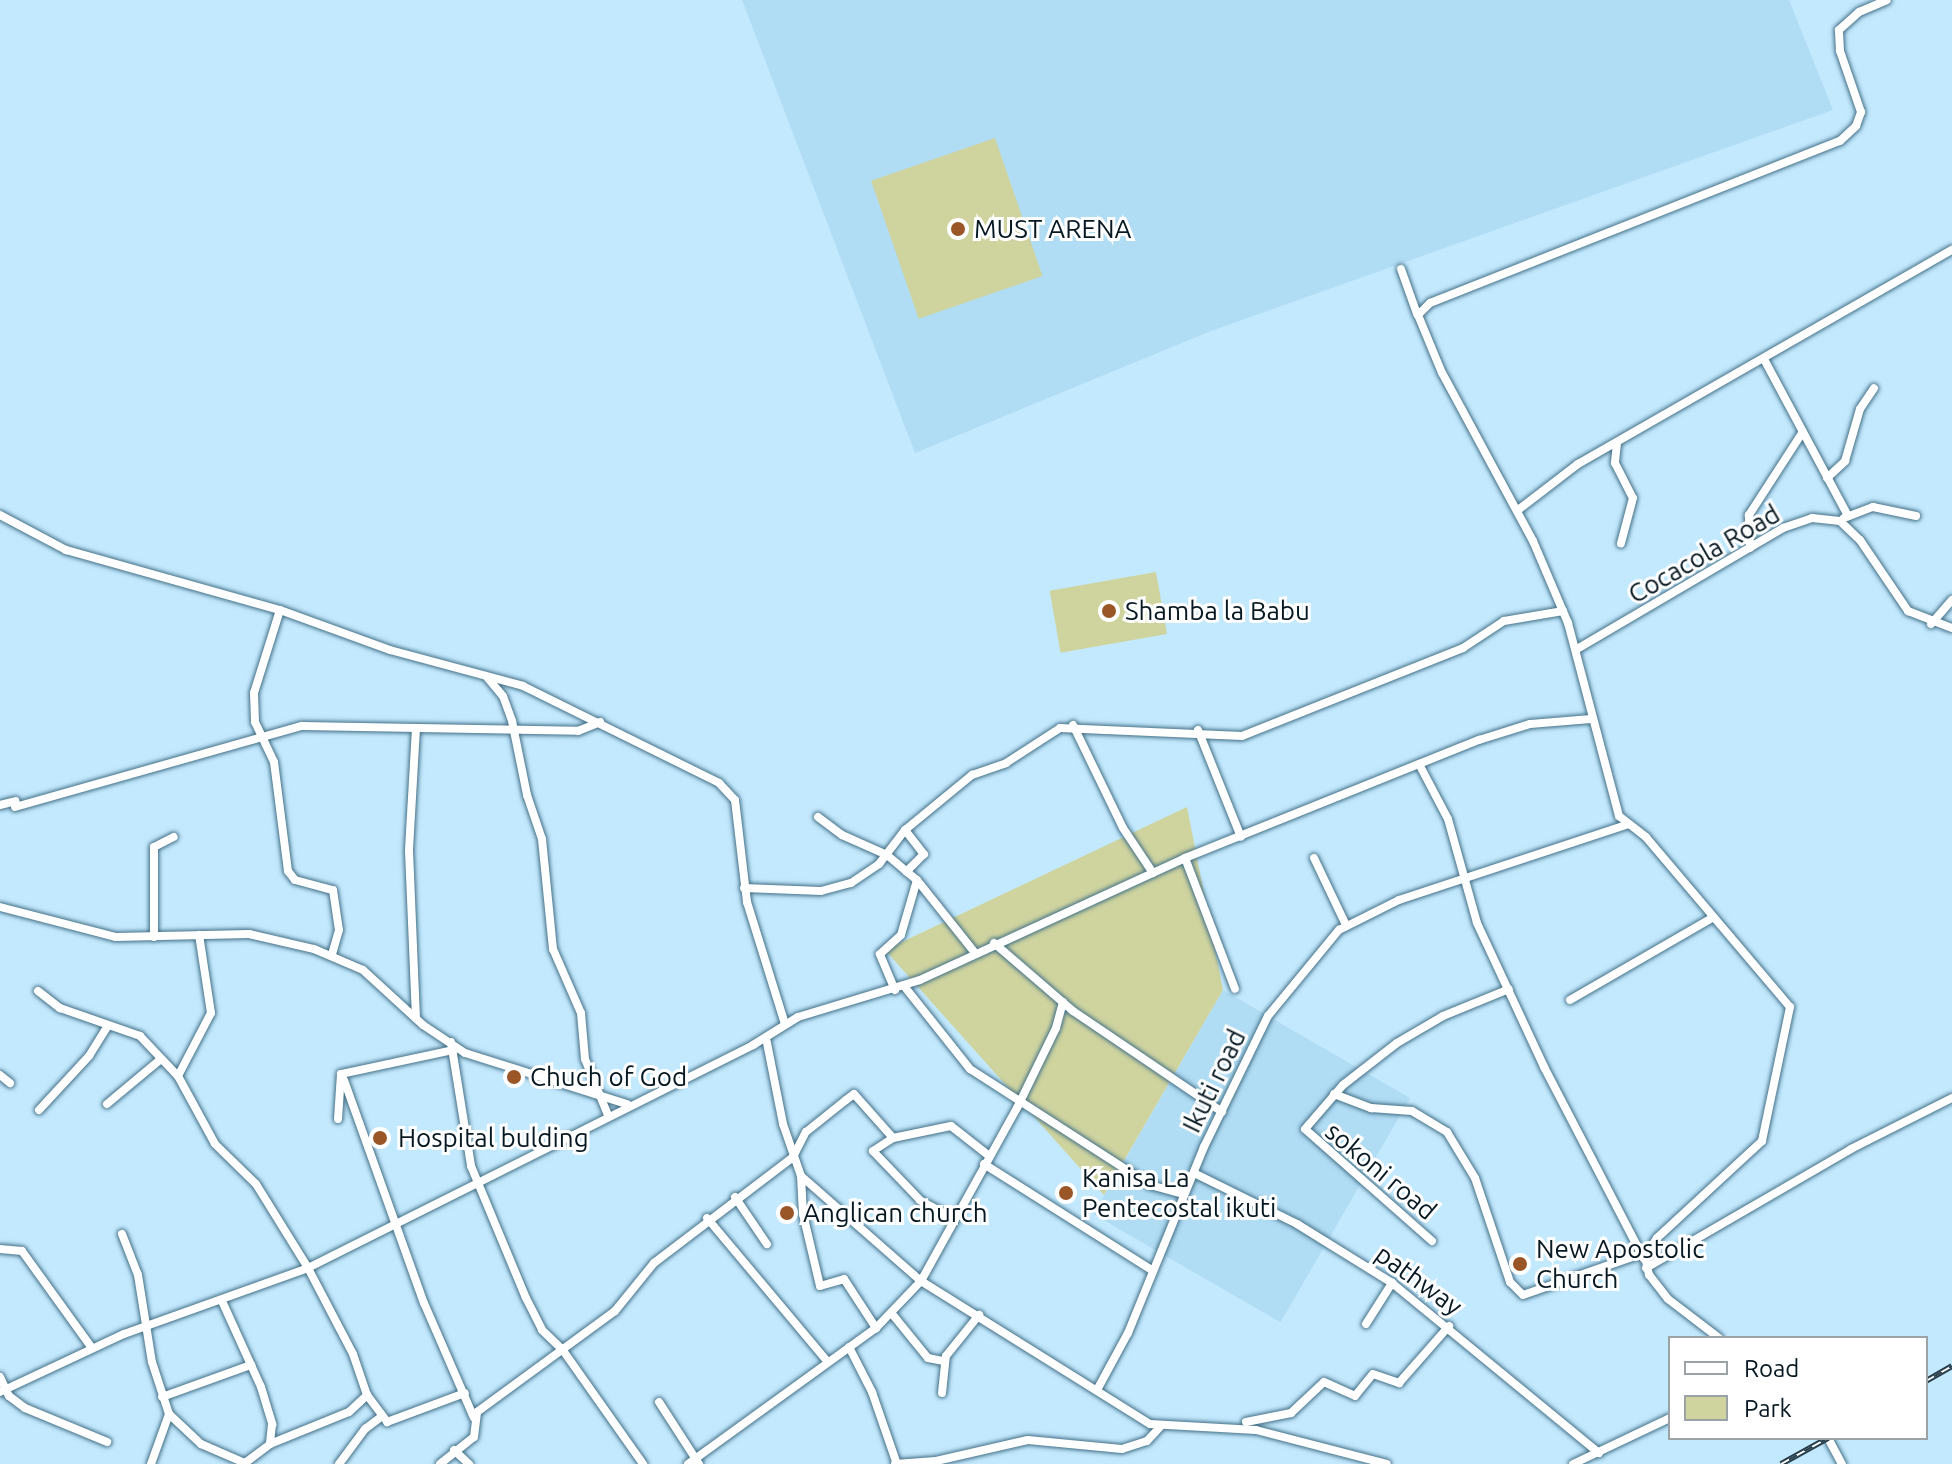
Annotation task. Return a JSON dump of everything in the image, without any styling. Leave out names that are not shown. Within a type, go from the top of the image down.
[{"type":"street","points":[[1418,315],[1430,303],[1840,141],[1856,126],[1861,112],[1840,51],[1839,30],[1859,12],[1887,0]]},
{"type":"street","points":[[1518,510],[1556,477],[1765,361],[1952,250]]},
{"type":"street","points":[[1401,269],[1442,373],[1518,510],[1563,611],[1577,649],[1591,719],[1626,825],[1646,837],[1712,918],[1780,990],[1791,1018],[1762,1141],[1657,1238],[1644,1261]]},
{"type":"street","points":[[1765,361],[1827,478],[1844,518],[1897,600],[1931,624],[1952,628]]},
{"type":"street","points":[[1827,478],[1845,461],[1860,409],[1874,388]]},
{"type":"street","points":[[1750,548],[1749,515],[1802,433]]},
{"type":"street","points":[[1618,443],[1615,463],[1633,498],[1621,543]]},
{"type":"street","name":"Cocacola Road","points":[[1577,649],[1799,522],[1844,518],[1873,507],[1916,516]]},
{"type":"street","points":[[0,515],[66,550],[280,610],[390,650],[482,673],[547,696],[729,790],[744,888],[785,1024]]},
{"type":"street","points":[[1931,624],[1952,600]]},
{"type":"street","points":[[280,610],[254,693],[261,737],[274,762],[288,871],[295,880],[333,890],[339,930],[332,955]]},
{"type":"street","points":[[744,888],[830,890],[851,883],[887,855],[905,830],[972,775],[1006,763],[1056,729],[1073,725],[1198,730],[1226,737],[1255,732],[1463,648],[1504,621],[1563,611]]},
{"type":"street","points":[[482,673],[503,696],[514,730],[542,839],[553,949],[581,1013],[585,1059],[608,1115]]},
{"type":"street","points":[[2,1391],[148,1324],[222,1301],[308,1268],[397,1220],[766,1038],[785,1024],[899,988],[1185,858],[1512,728],[1591,719]]},
{"type":"street","points":[[0,805],[15,804],[311,725],[584,731],[600,722]]},
{"type":"street","points":[[1073,725],[1123,828],[1153,873]]},
{"type":"street","points":[[416,728],[409,851],[416,1018]]},
{"type":"street","points":[[1198,730],[1241,837]]},
{"type":"street","points":[[1419,764],[1448,819],[1477,923],[1644,1261],[1676,1307],[1716,1336]]},
{"type":"street","points":[[818,817],[842,835],[887,855],[917,880],[975,953]]},
{"type":"street","name":"Ikuti road","points":[[1097,1390],[1268,1016],[1346,925],[1464,878],[1626,825]]},
{"type":"street","points":[[905,830],[924,854],[906,872]]},
{"type":"street","points":[[154,937],[154,847],[174,837]]},
{"type":"street","points":[[1185,858],[1235,989]]},
{"type":"street","points":[[1314,858],[1346,925]]},
{"type":"street","points":[[917,880],[901,935],[880,954],[899,988],[970,1069],[1020,1097],[1150,1185],[1184,1194]]},
{"type":"street","points":[[0,907],[105,935],[249,934],[332,955],[377,980],[416,1018],[452,1046],[479,1059],[628,1105]]},
{"type":"street","points":[[1570,1000],[1712,918]]},
{"type":"street","points":[[178,1076],[211,1013],[199,935]]},
{"type":"street","points":[[994,943],[1063,1002],[1222,1112]]},
{"type":"street","name":"sokoni road","points":[[1432,1241],[1394,1203],[1308,1135],[1307,1125],[1334,1094],[1420,1028],[1509,989]]},
{"type":"street","points":[[38,991],[60,1008],[140,1036],[178,1076],[215,1144],[256,1184],[308,1268],[353,1354],[367,1395],[382,1416],[391,1422],[465,1393]]},
{"type":"street","points":[[659,1402],[694,1462],[893,1315],[921,1281],[955,1219],[1056,1028],[1063,1002]]},
{"type":"street","points":[[39,1110],[89,1056],[108,1025]]},
{"type":"street","points":[[766,1038],[793,1157],[801,1176],[803,1214],[820,1286],[844,1279],[876,1328]]},
{"type":"street","points":[[440,1464],[474,1437],[475,1419],[424,1303],[397,1220],[341,1074],[452,1046]]},
{"type":"street","points":[[452,1046],[476,1182],[538,1323],[562,1349],[643,1464]]},
{"type":"street","points":[[107,1104],[161,1059]]},
{"type":"street","points":[[0,1075],[10,1083]]},
{"type":"street","points":[[338,1119],[344,1080]]},
{"type":"street","points":[[475,1419],[482,1407],[615,1311],[654,1263],[707,1218],[793,1157],[806,1132],[854,1094],[893,1138]]},
{"type":"street","name":"sokoni road","points":[[1334,1094],[1371,1108],[1412,1111],[1447,1132],[1475,1178],[1510,1282],[1523,1295],[1644,1261]]},
{"type":"street","points":[[1644,1261],[1952,1098]]},
{"type":"street","points":[[955,1219],[920,1200],[873,1151],[893,1138],[951,1126],[988,1155]]},
{"type":"street","points":[[984,1164],[1153,1271]]},
{"type":"street","name":"pathway","points":[[1194,1173],[1297,1224],[1392,1283],[1449,1326],[1599,1453]]},
{"type":"street","points":[[801,1176],[921,1281],[1160,1427],[1256,1430],[1387,1464]]},
{"type":"street","points":[[735,1197],[767,1244]]},
{"type":"street","points":[[707,1218],[827,1361]]},
{"type":"street","points":[[122,1234],[138,1275],[162,1397],[169,1414],[201,1444],[240,1463],[270,1444],[349,1412],[367,1395]]},
{"type":"street","points":[[0,1249],[22,1251],[92,1348]]},
{"type":"street","points":[[1366,1324],[1392,1283]]},
{"type":"street","points":[[222,1301],[271,1419],[270,1444]]},
{"type":"street","points":[[893,1315],[928,1358],[944,1361]]},
{"type":"street","points":[[942,1393],[944,1361],[979,1315]]},
{"type":"street","points":[[1246,1422],[1291,1413],[1324,1382],[1355,1396],[1373,1374],[1399,1383],[1449,1326]]},
{"type":"street","points":[[849,1347],[872,1392],[896,1464],[936,1461],[1012,1441],[1122,1449],[1147,1441],[1160,1427]]},
{"type":"street","points":[[162,1397],[251,1365]]},
{"type":"street","points":[[0,1377],[2,1391],[25,1408],[107,1442]]},
{"type":"street","points":[[151,1464],[169,1414]]},
{"type":"street","points":[[339,1464],[365,1429],[382,1416]]},
{"type":"street","points":[[1573,1464],[1668,1419]]},
{"type":"street","points":[[1829,1440],[1842,1464]]},
{"type":"street","points":[[454,1450],[469,1464]]},
{"type":"shaded area","points":[[742,0],[1789,0],[1833,110],[1211,331],[915,453]]},
{"type":"shaded area","points":[[1223,990],[1410,1098],[1281,1322],[1094,1214]]},
{"type":"green space","name":"MUST ARENA","points":[[995,138],[1043,276],[919,319],[871,181]]},
{"type":"green space","name":"Shamba la Babu","points":[[1156,572],[1167,634],[1061,653],[1050,591]]},
{"type":"green space","points":[[1187,807],[1223,990],[1104,1195],[885,950]]},
{"type":"railway","points":[[1928,1380],[1952,1366]]},
{"type":"railway","points":[[1781,1464],[1824,1440]]},
{"type":"place","name":"MUST ARENA","points":[[958,229]]},
{"type":"place","name":"Shamba la Babu","points":[[1109,611]]},
{"type":"place","name":"Chuch of God","points":[[514,1077]]},
{"type":"place","name":"Hospital bulding","points":[[380,1138]]},
{"type":"place","name":"Kanisa La Pentecostal ikuti","points":[[1066,1193]]},
{"type":"place","name":"Anglican church","points":[[787,1213]]},
{"type":"place","name":"New Apostolic Church","points":[[1520,1264]]}]
